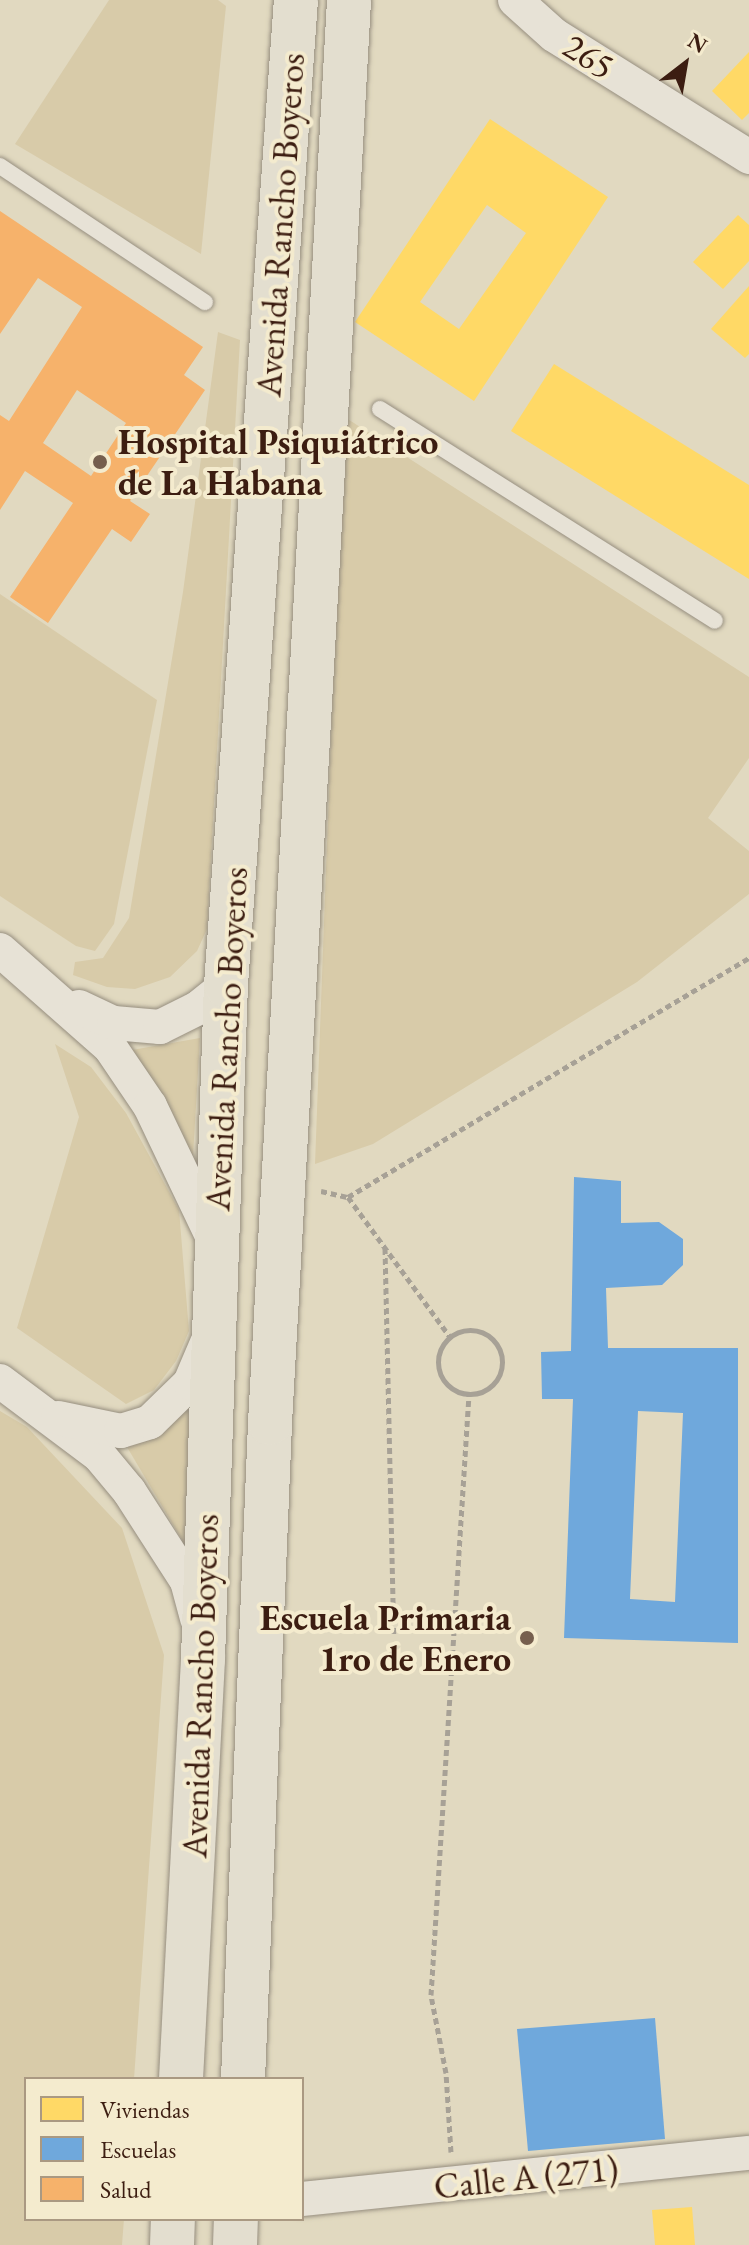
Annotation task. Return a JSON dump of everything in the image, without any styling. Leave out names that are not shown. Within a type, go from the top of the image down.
[{"type":"highway","name":"Avenida Rancho Boyeros","points":[[181,2077],[203,1659],[212,1319],[226,985],[296,0]]},
{"type":"highway","name":"Avenida Rancho Boyeros","points":[[243,2077],[285,1184],[349,0]]},
{"type":"highway","points":[[172,2245],[173,2221]]},
{"type":"highway","points":[[235,2245],[236,2221]]},
{"type":"street","name":"265","points":[[515,0],[554,35],[749,157]]},
{"type":"street","points":[[0,950],[58,996],[110,1047],[150,1106],[215,1242]]},
{"type":"street","points":[[58,996],[114,1023],[160,1027],[198,1008],[226,985]]},
{"type":"street","points":[[53,1416],[121,1431],[150,1422],[190,1383],[212,1319]]},
{"type":"street","points":[[0,1381],[53,1416],[99,1455],[158,1531],[187,1581],[203,1659]]},
{"type":"street","name":"Calle A (271)","points":[[304,2199],[749,2153]]},
{"type":"lane","points":[[0,166],[205,302]]},
{"type":"lane","points":[[380,409],[715,621]]},
{"type":"path","points":[[348,1197],[749,958]]},
{"type":"path","points":[[285,1184],[348,1197],[450,1337]]},
{"type":"path","points":[[385,1248],[394,1637]]},
{"type":"path","points":[[480,1332],[500,1353],[495,1382],[469,1394],[451,1388],[439,1372],[440,1353],[450,1337],[480,1332]]},
{"type":"path","points":[[455,2184],[446,2073],[431,1995],[469,1394]]},
{"type":"shaded area","points":[[109,0],[218,0],[226,6],[201,254],[15,144]]},
{"type":"shaded area","points":[[218,332],[240,340],[207,929],[197,951],[170,977],[135,989],[107,987],[73,975],[75,962],[103,958],[129,918],[183,592]]},
{"type":"shaded area","points":[[343,416],[749,677],[749,758],[708,818],[749,851],[749,894],[637,982],[373,1144],[315,1164]]},
{"type":"shaded area","points":[[0,594],[157,700],[114,924],[95,951],[76,946],[0,896]]},
{"type":"shaded area","points":[[200,1038],[193,1156],[132,1050]]},
{"type":"shaded area","points":[[55,1044],[91,1067],[126,1113],[179,1210],[189,1331],[176,1361],[154,1390],[126,1404],[17,1328],[79,1117]]},
{"type":"shaded area","points":[[196,1394],[185,1545],[127,1447]]},
{"type":"shaded area","points":[[0,1411],[27,1427],[122,1528],[164,1655],[134,2077],[24,2077],[24,2221],[124,2221],[122,2245],[0,2245]]},
{"type":"building: Viviendas","points":[[749,52],[749,113],[742,120],[712,91]]},
{"type":"building: Viviendas","points":[[490,119],[608,197],[474,401],[355,322]],"holes":[[[487,205],[526,233],[459,329],[420,302]]]},
{"type":"building: Viviendas","points":[[738,215],[749,225],[749,261],[723,289],[693,262]]},
{"type":"building: Viviendas","points":[[749,286],[749,354],[745,358],[711,329]]},
{"type":"building: Viviendas","points":[[554,364],[749,485],[749,579],[511,431]]},
{"type":"building: Viviendas","points":[[692,2207],[695,2245],[655,2245],[652,2210]]},
{"type":"building: Escuelas","points":[[574,1177],[621,1181],[621,1223],[659,1222],[683,1239],[683,1265],[662,1285],[606,1288],[608,1348],[738,1348],[738,1643],[564,1638],[573,1399],[542,1399],[541,1352],[571,1351]],"holes":[[[638,1411],[683,1413],[675,1602],[630,1599]]]},
{"type":"building: Escuelas","points":[[655,2018],[665,2139],[528,2151],[517,2029]]},
{"type":"building: Salud","points":[[0,211],[203,347],[184,375],[205,390],[130,501],[150,514],[131,542],[112,529],[48,623],[10,597],[73,503],[25,471],[0,510],[0,415],[9,421],[82,307],[38,278],[0,334]],"holes":[[[77,390],[126,423],[91,476],[43,443]]]},
{"type":"place","name":"Hospital Psiquiátrico de La Habana","points":[[100,462]]},
{"type":"place","name":"Escuela Primaria 1ro de Enero","points":[[527,1638]]}]
